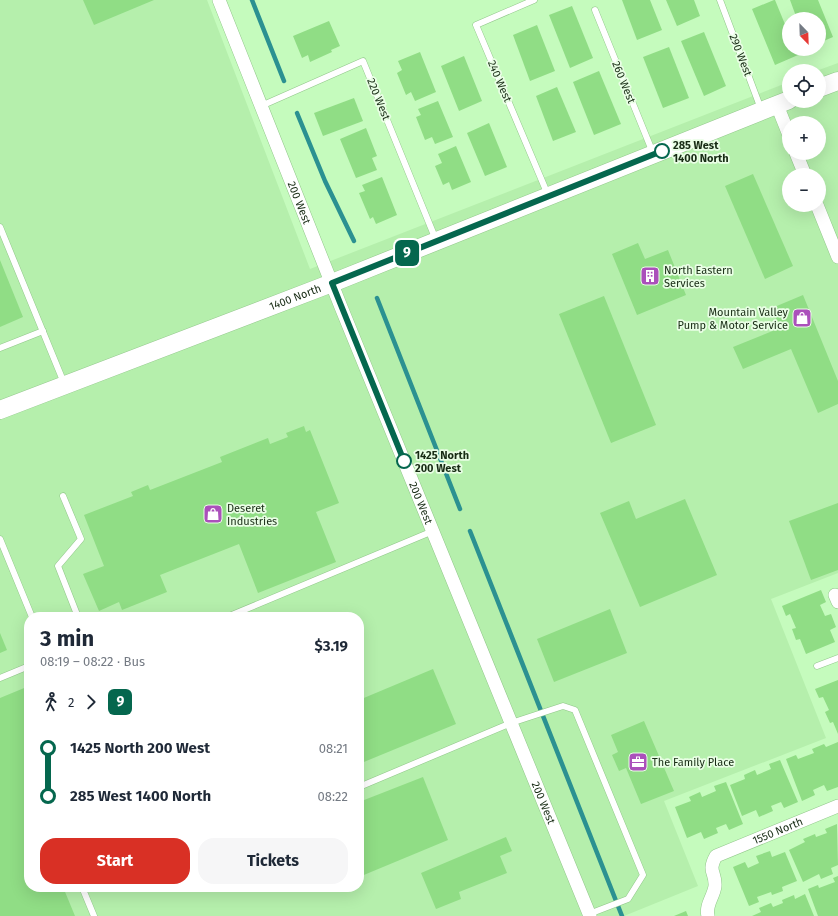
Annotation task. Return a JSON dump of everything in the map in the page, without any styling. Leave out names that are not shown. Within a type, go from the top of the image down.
[{"type":"main road","points":[[826,85],[838,81]]},
{"type":"main road","name":"1400 North","points":[[0,410],[332,283],[776,105]]},
{"type":"street","name":"200 West","points":[[220,0],[332,283],[590,915]]},
{"type":"street","points":[[776,105],[782,119]]},
{"type":"street","points":[[820,212],[838,257]]},
{"type":"street","name":"1550 North","points":[[708,916],[707,913],[709,903],[714,892],[715,883],[712,874],[712,864],[716,856],[838,806]]},
{"type":"lane","name":"240 West","points":[[534,0],[476,25],[548,196]]},
{"type":"lane","name":"290 West","points":[[720,0],[776,105]]},
{"type":"lane","name":"260 West","points":[[595,10],[653,154]]},
{"type":"lane","name":"220 West","points":[[261,106],[363,61],[436,241]]},
{"type":"lane","points":[[0,227],[65,385]]},
{"type":"lane","points":[[0,348],[43,331]]},
{"type":"lane","points":[[63,496],[81,539],[58,566],[76,612]]},
{"type":"lane","points":[[239,612],[433,531]]},
{"type":"lane","points":[[0,539],[30,612]]},
{"type":"lane","points":[[817,666],[838,658]]},
{"type":"lane","points":[[0,678],[24,668]]},
{"type":"lane","points":[[364,785],[511,723],[563,706],[576,710],[643,874],[628,899],[590,915]]},
{"type":"lane","points":[[84,892],[94,916]]},
{"type":"shaded area","points":[[0,0],[207,0],[310,269],[782,85],[782,108],[826,108],[826,67],[838,63],[838,573],[771,599],[826,738],[664,801],[698,886],[624,916],[0,916]]},
{"type":"building","points":[[83,0],[154,0],[94,25]]},
{"type":"building","points":[[622,0],[650,0],[662,30],[637,40]]},
{"type":"building","points":[[666,0],[694,0],[700,16],[677,26]]},
{"type":"building","points":[[775,0],[782,17],[782,56],[796,56],[775,65],[752,9]]},
{"type":"building","points":[[790,0],[818,0],[823,12],[794,12]]},
{"type":"building","points":[[572,6],[593,58],[570,68],[549,15]]},
{"type":"building","points":[[826,20],[833,37],[826,40]]},
{"type":"building","points":[[329,21],[340,46],[331,50],[332,52],[310,62],[308,55],[302,58],[293,36]]},
{"type":"building","points":[[537,25],[555,71],[530,81],[513,35]]},
{"type":"building","points":[[704,32],[726,86],[704,96],[681,41]]},
{"type":"building","points":[[669,47],[689,98],[663,108],[643,57]]},
{"type":"building","points":[[420,52],[436,92],[415,101],[411,92],[406,95],[397,73],[402,70],[398,61]]},
{"type":"building","points":[[464,56],[482,101],[459,111],[441,66]]},
{"type":"building","points":[[599,71],[621,124],[594,135],[573,82]]},
{"type":"building","points":[[557,87],[576,132],[553,141],[536,96]]},
{"type":"building","points":[[354,98],[363,121],[323,136],[314,113]]},
{"type":"building","points":[[438,101],[453,137],[435,144],[432,137],[425,140],[416,117],[421,115],[418,109]]},
{"type":"building","points":[[489,123],[507,167],[485,176],[467,133]]},
{"type":"building","points":[[366,128],[377,156],[372,158],[377,170],[356,178],[340,139]]},
{"type":"building","points":[[456,146],[471,182],[452,190],[449,182],[443,185],[435,166],[442,163],[438,154]]},
{"type":"building","points":[[753,174],[793,266],[765,279],[725,186]]},
{"type":"building","points":[[382,177],[397,215],[376,224],[373,217],[370,219],[359,193],[365,191],[362,185]]},
{"type":"building","name":"North Eastern Services","points":[[638,243],[645,259],[668,250],[686,295],[637,315],[612,254]]},
{"type":"building","points":[[0,260],[23,317],[0,327]]},
{"type":"building","points":[[803,295],[838,381],[838,404],[818,413],[791,349],[743,369],[733,347],[780,328],[772,308]]},
{"type":"building","points":[[604,296],[656,425],[611,443],[559,314]]},
{"type":"building","points":[[304,426],[306,432],[310,430],[339,503],[316,512],[336,562],[258,593],[239,544],[160,575],[167,592],[122,610],[119,602],[99,611],[83,574],[104,566],[84,515],[133,496],[131,492],[148,485],[150,490],[222,462],[220,457],[268,438],[270,444],[288,437],[286,433]]},
{"type":"building","points":[[685,499],[717,575],[640,607],[600,513],[629,501],[636,519]]},
{"type":"building","points":[[838,503],[838,570],[811,580],[789,521]]},
{"type":"building","points":[[821,590],[826,602],[820,605],[825,616],[831,614],[836,627],[830,630],[835,642],[806,654],[800,639],[796,640],[792,629],[796,628],[790,614],[786,616],[782,606]]},
{"type":"building","points":[[610,609],[627,653],[554,682],[537,639]]},
{"type":"building","points":[[0,633],[7,650],[0,653]]},
{"type":"building","points":[[433,669],[456,724],[364,762],[364,698]]},
{"type":"building","points":[[838,680],[838,734],[833,722],[830,723],[825,712],[829,710],[823,697],[819,698],[815,689]]},
{"type":"building","points":[[24,688],[24,892],[65,892],[75,916],[0,916],[0,698]]},
{"type":"building","name":"The Family Place","points":[[644,721],[674,791],[641,804],[626,768],[619,771],[612,755],[618,752],[611,735]]},
{"type":"building","points":[[838,742],[838,787],[827,791],[824,785],[813,790],[815,795],[802,801],[786,759],[796,755],[798,759],[814,753],[812,749],[824,744],[826,747]]},
{"type":"building","points":[[780,760],[798,802],[784,808],[781,802],[771,806],[773,811],[759,817],[756,810],[742,816],[730,785],[745,779],[744,775],[755,770],[757,775],[771,769],[769,764]]},
{"type":"building","points":[[423,777],[448,840],[364,875],[364,800]]},
{"type":"building","points":[[726,782],[743,824],[729,830],[726,824],[716,828],[718,833],[704,839],[701,832],[687,838],[675,807],[691,801],[689,797],[700,792],[702,797],[716,791],[714,786]]},
{"type":"building","points":[[837,824],[838,865],[831,868],[833,874],[821,879],[819,874],[803,882],[789,850],[805,842],[803,839],[815,834],[816,837],[827,833],[825,829]]},
{"type":"building","points":[[506,837],[512,851],[500,856],[507,873],[459,892],[461,899],[436,909],[421,873]]},
{"type":"building","points":[[770,851],[772,857],[785,852],[797,881],[782,887],[783,891],[772,895],[771,892],[757,897],[759,902],[749,906],[733,867],[745,862],[748,868],[759,863],[756,856]]},
{"type":"building","points":[[838,876],[838,916],[818,916],[808,889],[818,885],[819,888],[835,882],[833,878]]},
{"type":"building","points":[[805,894],[814,916],[752,916],[761,912],[759,908],[771,903],[773,907],[783,903],[782,900],[794,895],[795,899]]},
{"type":"building","points":[[686,911],[688,916],[674,916]]},
{"type":"waterway","points":[[252,0],[284,81]]},
{"type":"waterway","points":[[297,113],[325,181],[354,241]]},
{"type":"waterway","points":[[377,298],[460,509]]},
{"type":"waterway","points":[[470,531],[622,916]]},
{"type":"bus line","name":"9","points":[[404,461],[332,283],[662,151]]},
{"type":"place","name":"285 West 1400 North","points":[[662,151]]},
{"type":"place","name":"North Eastern Services","points":[[650,276]]},
{"type":"place","name":"Mountain Valley Pump & Motor Service","points":[[802,318]]},
{"type":"place","name":"1425 North 200 West","points":[[404,461]]},
{"type":"place","name":"Deseret Industries","points":[[213,514]]},
{"type":"place","name":"The Family Place","points":[[638,762]]}]
